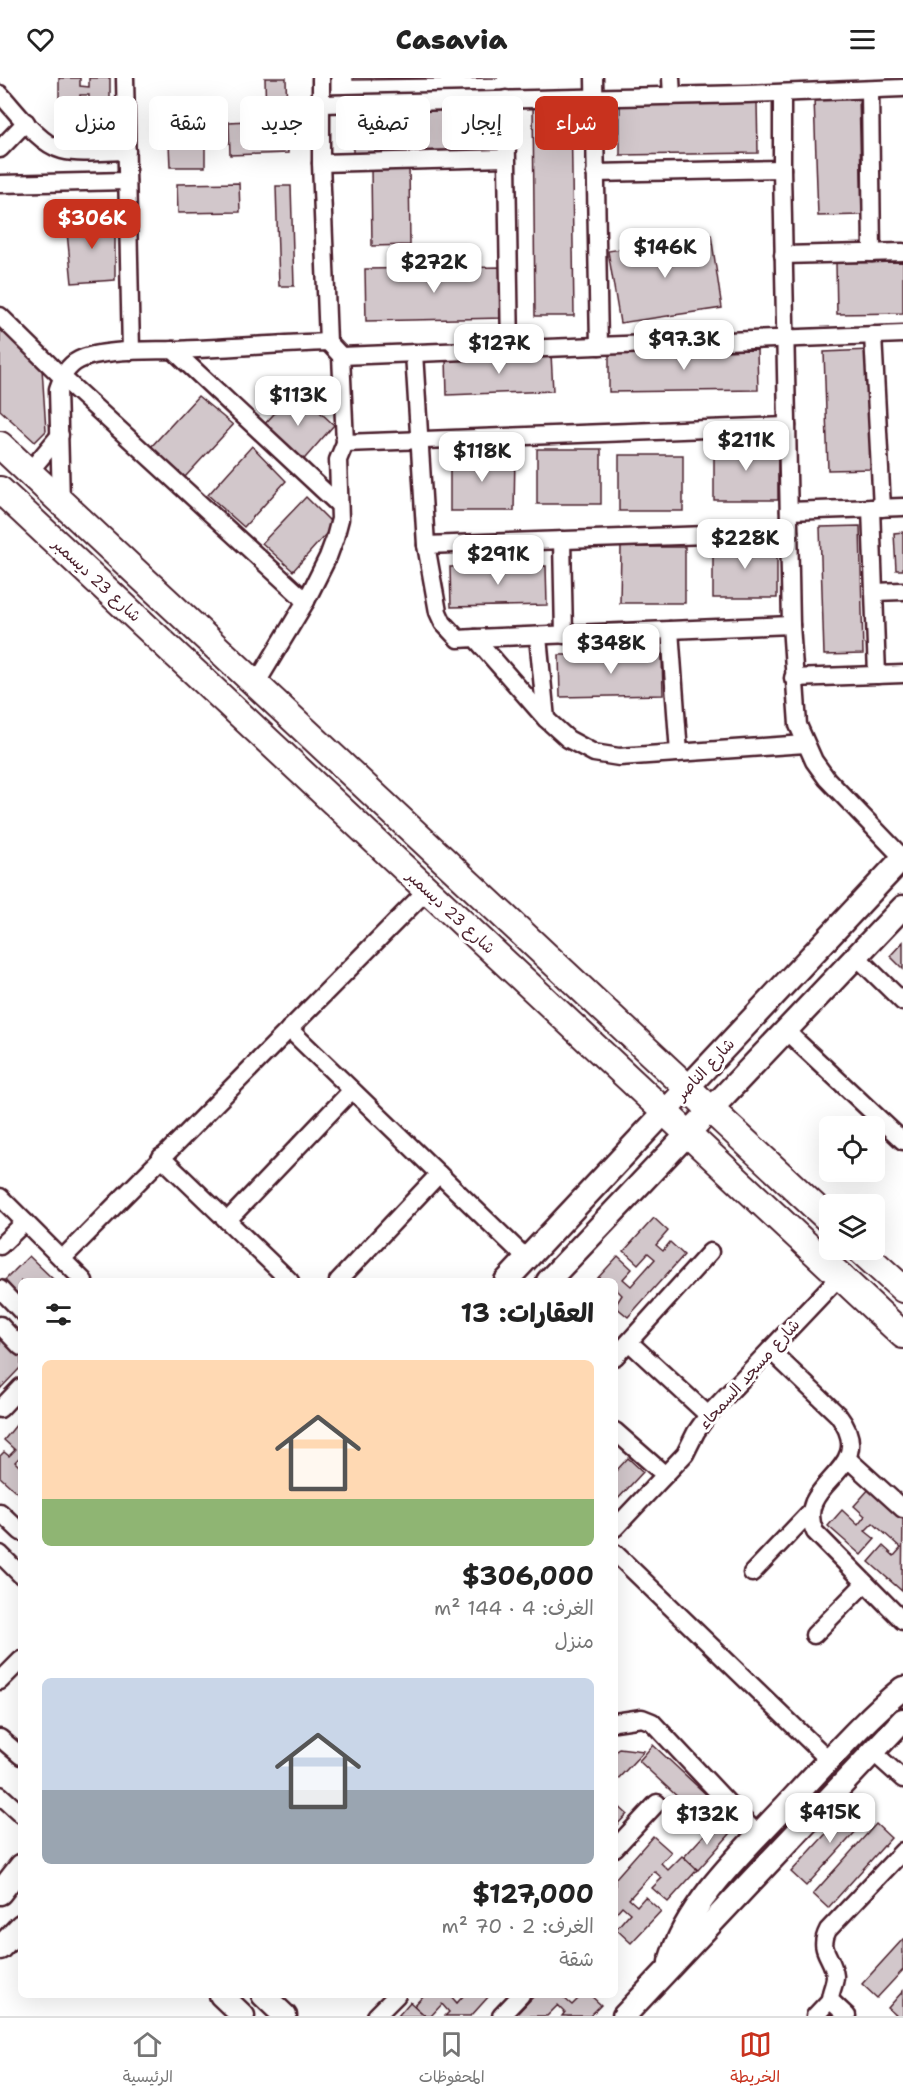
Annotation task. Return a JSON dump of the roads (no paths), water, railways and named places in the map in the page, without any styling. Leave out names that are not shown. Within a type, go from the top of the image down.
[{"type":"main road","name":"شارع 23 ديسمبر","points":[[0,445],[819,1211]]},
{"type":"main road","name":"شارع 23 ديسمبر","points":[[0,490],[903,1335]]},
{"type":"main road","points":[[138,619],[162,597]]},
{"type":"main road","points":[[871,1260],[903,1289]]},
{"type":"street","points":[[124,78],[131,351]]},
{"type":"street","points":[[321,78],[322,96]]},
{"type":"street","points":[[594,78],[595,96]]},
{"type":"street","points":[[671,78],[672,96]]},
{"type":"street","points":[[618,97],[672,96],[747,86],[782,93],[903,88]]},
{"type":"street","points":[[870,90],[872,253]]},
{"type":"street","points":[[782,93],[791,625],[798,724],[805,744],[827,779],[903,858]]},
{"type":"street","points":[[0,94],[40,137],[59,149],[127,151]]},
{"type":"street","points":[[324,104],[442,101]]},
{"type":"street","points":[[0,149],[26,122]]},
{"type":"street","points":[[256,684],[306,601],[335,538],[340,519],[338,460],[345,443],[341,356],[328,342],[321,150]]},
{"type":"street","points":[[505,150],[510,350]]},
{"type":"street","points":[[595,150],[599,346]]},
{"type":"street","points":[[321,163],[505,158]]},
{"type":"street","points":[[595,173],[782,169]]},
{"type":"street","points":[[0,184],[127,181]]},
{"type":"street","points":[[783,255],[903,252]]},
{"type":"street","points":[[0,316],[306,601]]},
{"type":"street","points":[[341,356],[903,334]]},
{"type":"street","points":[[873,335],[876,508],[874,592],[878,675]]},
{"type":"street","points":[[61,502],[58,389],[62,376],[78,360],[89,356],[131,351],[328,342]]},
{"type":"street","points":[[173,350],[339,505]]},
{"type":"street","points":[[414,353],[426,545],[438,612],[443,623],[458,639],[791,625]]},
{"type":"street","points":[[345,443],[786,426]]},
{"type":"street","points":[[29,472],[60,435]]},
{"type":"street","points":[[789,511],[903,507]]},
{"type":"street","points":[[426,545],[789,532]]},
{"type":"street","points":[[562,540],[564,635]]},
{"type":"street","points":[[874,592],[903,591]]},
{"type":"street","points":[[670,630],[679,753]]},
{"type":"street","points":[[538,637],[546,719]]},
{"type":"street","points":[[475,638],[546,719],[568,739],[600,754],[619,757],[805,744]]},
{"type":"street","points":[[793,678],[903,674]]},
{"type":"street","name":"شارع الناصر","points":[[509,1278],[903,858]]},
{"type":"street","points":[[62,1259],[427,890]]},
{"type":"street","name":"شارع الناصر","points":[[551,1278],[903,907]]},
{"type":"street","points":[[856,957],[903,1002]]},
{"type":"street","points":[[289,1029],[527,1259]]},
{"type":"street","points":[[786,1031],[903,1141]]},
{"type":"street","points":[[227,1221],[352,1090]]},
{"type":"street","points":[[161,1157],[287,1278]]},
{"type":"street","points":[[341,1278],[439,1174]]},
{"type":"street","points":[[0,1197],[81,1278]]},
{"type":"street","points":[[0,1246],[25,1222]]},
{"type":"street","points":[[618,1354],[710,1252]]},
{"type":"street","name":"شارع مسجد السمحاء","points":[[618,1525],[685,1454],[708,1415],[840,1276]]},
{"type":"street","points":[[0,1289],[18,1308]]},
{"type":"street","points":[[0,1324],[18,1344]]},
{"type":"street","points":[[629,1342],[708,1415]]},
{"type":"street","points":[[752,1573],[809,1513],[818,1494],[848,1459],[850,1447],[850,1435],[838,1415],[770,1350]]},
{"type":"street","points":[[0,1409],[18,1395]]},
{"type":"street","points":[[618,1434],[665,1475]]},
{"type":"street","points":[[848,1459],[903,1509]]},
{"type":"street","points":[[0,1512],[18,1529]]},
{"type":"street","points":[[809,1513],[811,1524],[819,1539],[903,1621]]},
{"type":"street","points":[[0,1554],[18,1566]]},
{"type":"street","points":[[618,1556],[829,1761]]},
{"type":"street","points":[[814,1635],[865,1583]]},
{"type":"street","points":[[0,1682],[18,1663]]},
{"type":"street","points":[[667,1972],[673,1950],[685,1925],[705,1895],[758,1835],[875,1712],[903,1688]]},
{"type":"street","points":[[618,1722],[642,1718],[652,1722],[758,1835]]},
{"type":"street","points":[[624,2016],[903,1720]]},
{"type":"street","points":[[0,1738],[18,1753]]},
{"type":"street","points":[[873,1752],[903,1779]]},
{"type":"street","points":[[0,1795],[18,1811]]},
{"type":"street","points":[[618,1845],[657,1803]]},
{"type":"street","points":[[815,2016],[830,2000],[835,1981],[834,1972],[825,1951],[825,1936],[828,1930],[903,1851]]},
{"type":"street","points":[[0,1893],[18,1870]]},
{"type":"street","points":[[0,1948],[18,1929]]},
{"type":"street","points":[[224,1998],[243,2016]]},
{"type":"street","points":[[268,1998],[285,2016]]},
{"type":"street","points":[[376,2016],[394,1998]]},
{"type":"street","points":[[501,2016],[518,1998]]},
{"type":"street","points":[[830,2000],[848,2016]]}]
